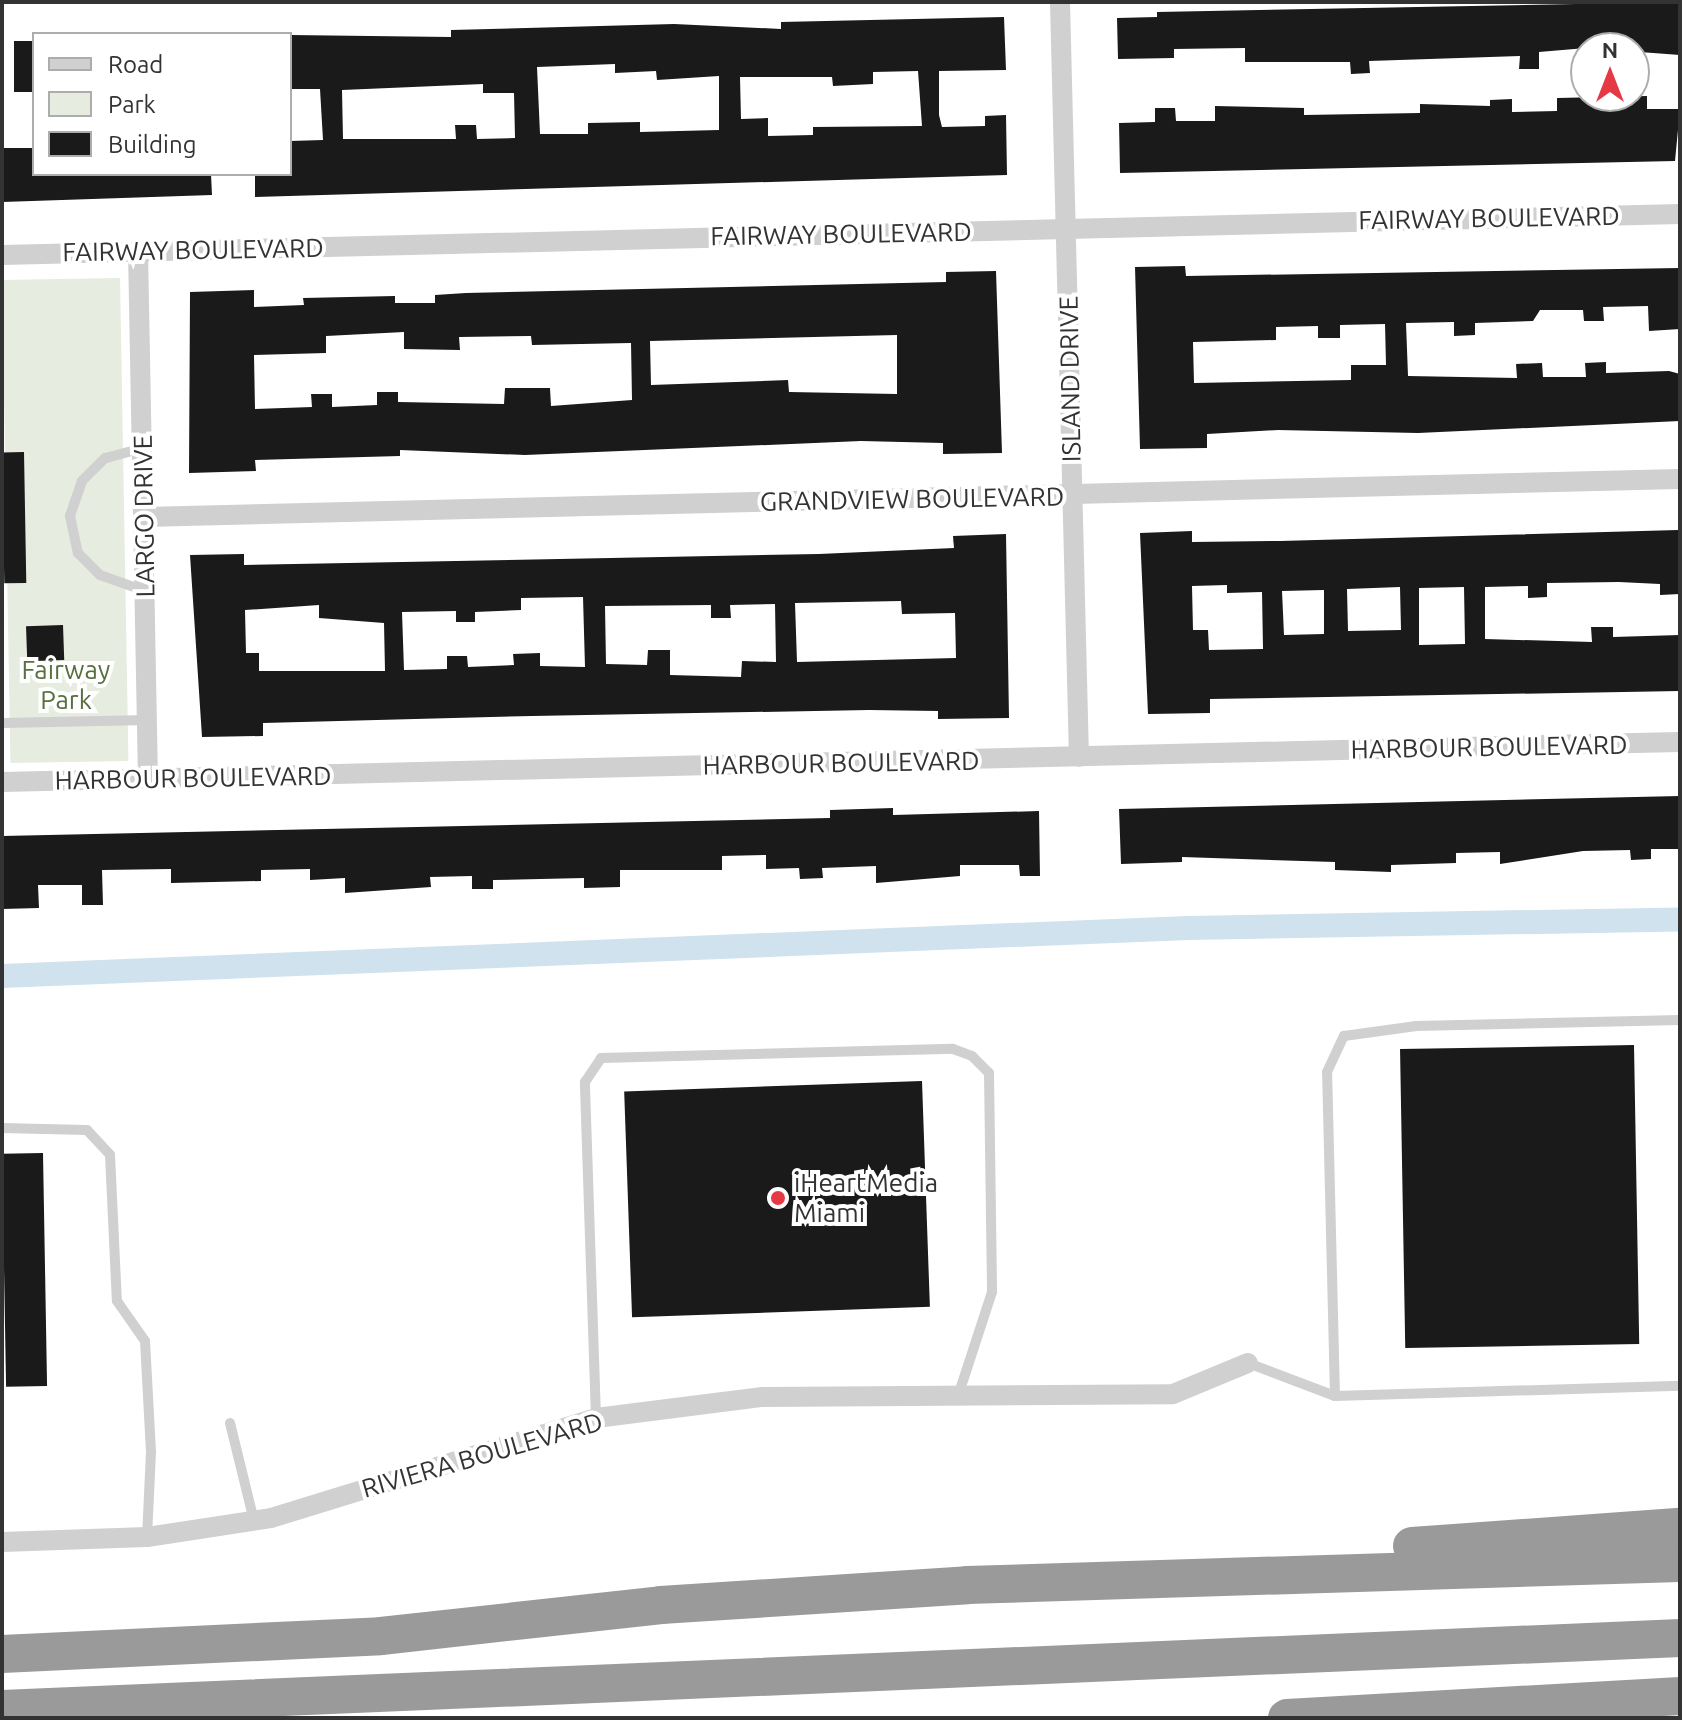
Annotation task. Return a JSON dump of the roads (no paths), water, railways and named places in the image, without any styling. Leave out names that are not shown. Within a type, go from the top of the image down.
[{"type":"highway","points":[[2,1654],[381,1636],[661,1605],[967,1585],[1680,1527]]},
{"type":"highway","points":[[967,1585],[1680,1563]]},
{"type":"highway","points":[[1602,1640],[1680,1623]]},
{"type":"highway","points":[[2,1709],[1680,1638]]},
{"type":"highway","points":[[1287,1718],[1680,1696]]},
{"type":"street","name":"ISLAND DRIVE","points":[[1060,2],[1079,757]]},
{"type":"street","name":"FAIRWAY BOULEVARD","points":[[2,255],[1680,214]]},
{"type":"street","name":"LARGO DRIVE","points":[[138,251],[148,780]]},
{"type":"street","name":"GRANDVIEW BOULEVARD","points":[[144,517],[1680,479]]},
{"type":"street","name":"HARBOUR BOULEVARD","points":[[2,782],[1680,742]]},
{"type":"street","name":"RIVIERA BOULEVARD","points":[[2,1542],[147,1537],[254,1521],[596,1418],[763,1397],[1173,1394],[1248,1363]]},
{"type":"lane","points":[[143,448],[105,458],[82,481],[70,516],[78,553],[100,575],[145,591]]},
{"type":"lane","points":[[2,723],[148,720]]},
{"type":"lane","points":[[1335,1396],[1327,1072],[1344,1036],[1416,1026],[1680,1020]]},
{"type":"lane","points":[[596,1418],[585,1082],[601,1058],[953,1049],[972,1056],[989,1073],[992,1292],[958,1396]]},
{"type":"lane","points":[[2,1128],[87,1130],[110,1155],[117,1301],[145,1341],[151,1452],[147,1537]]},
{"type":"lane","points":[[1248,1363],[1335,1396],[1680,1386]]},
{"type":"lane","points":[[230,1423],[254,1521]]},
{"type":"waterway","points":[[2,976],[1188,928],[1680,919]]},
{"type":"place","name":"iHeartMedia Miami","points":[[778,1198]]},
{"type":"park label","name":"Fairway Park","points":[[66,685]]}]
